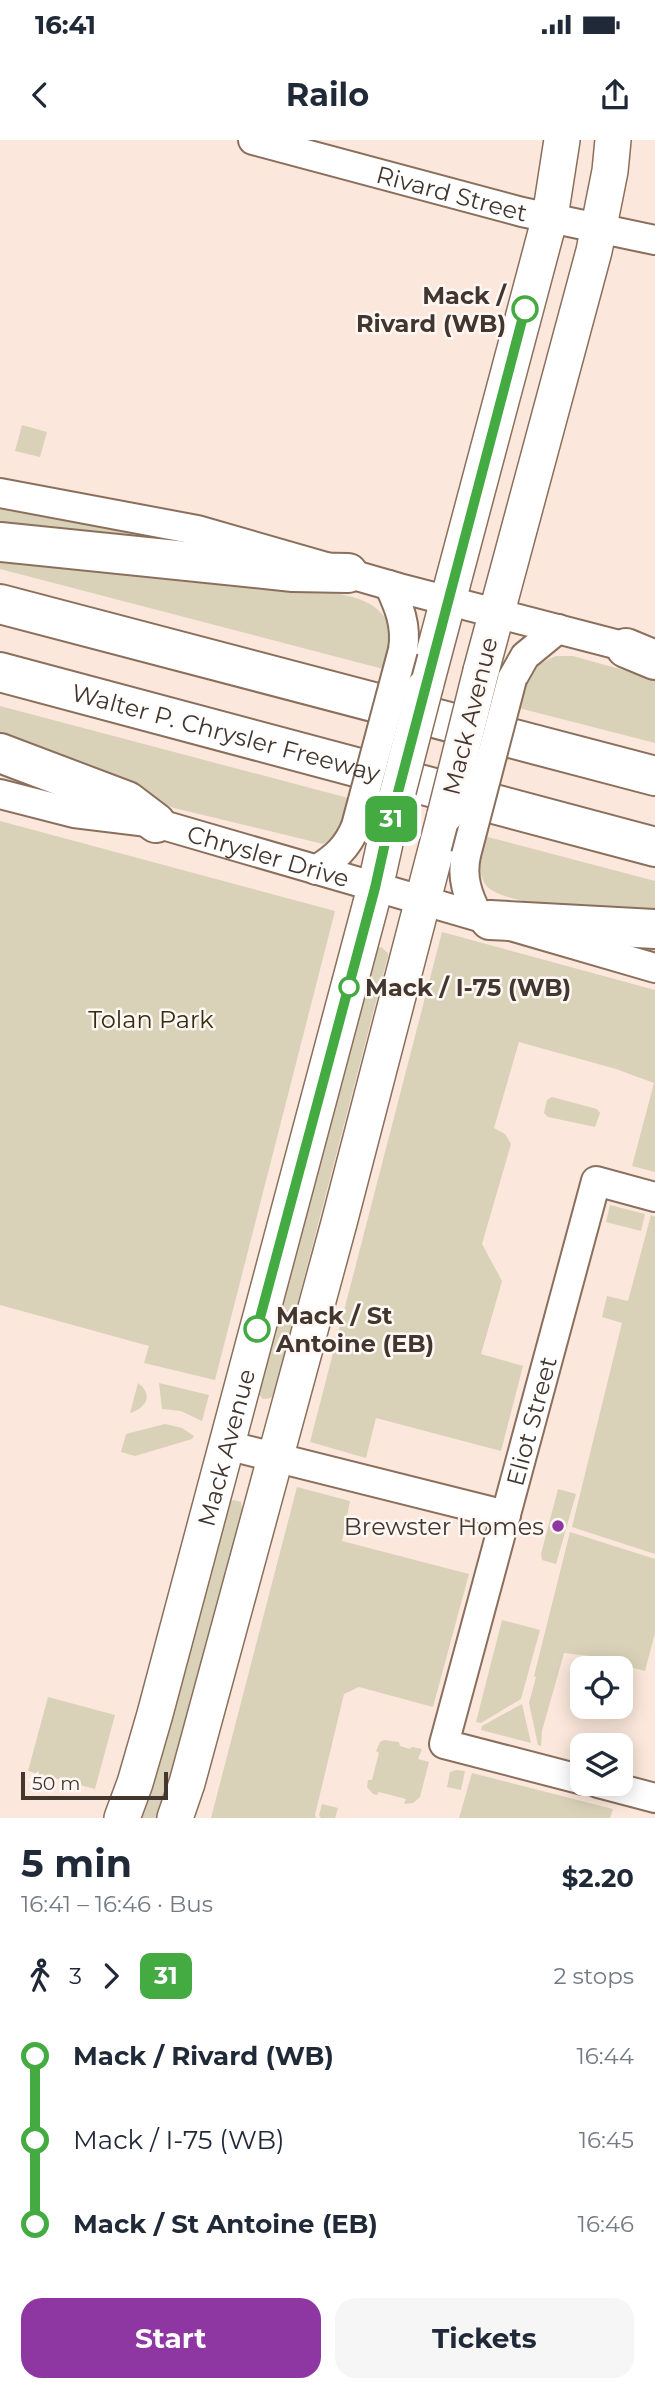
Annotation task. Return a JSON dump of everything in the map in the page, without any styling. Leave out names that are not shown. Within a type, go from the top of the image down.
[{"type":"highway","points":[[0,542],[293,572],[348,573]]},
{"type":"highway","points":[[0,604],[655,776]]},
{"type":"highway","name":"Walter P. Chrysler Freeway","points":[[0,672],[655,847]]},
{"type":"highway","points":[[0,753],[127,801],[156,823]]},
{"type":"highway","points":[[484,918],[655,929]]},
{"type":"main road","name":"Mack Avenue","points":[[122,1818],[155,1714],[375,888],[372,830],[418,654],[449,601],[550,218],[562,140]]},
{"type":"main road","points":[[585,140],[611,140]]},
{"type":"main road","name":"Mack Avenue","points":[[175,1818],[262,1510],[422,901],[451,851],[497,675],[497,613],[600,228],[611,140]]},
{"type":"main road","points":[[461,553],[510,565]]},
{"type":"main road","points":[[363,932],[411,943]]},
{"type":"main road","points":[[239,1396],[254,1409],[271,1413],[289,1406]]},
{"type":"main road","points":[[213,1499],[226,1491],[239,1491],[254,1497],[262,1510]]},
{"type":"street","name":"Rivard Street","points":[[253,140],[550,218],[655,240]]},
{"type":"street","points":[[0,493],[197,530],[646,654]]},
{"type":"street","points":[[389,585],[418,654]]},
{"type":"street","points":[[497,675],[558,629]]},
{"type":"street","name":"Chrysler Drive","points":[[0,794],[74,813],[156,823],[655,968]]},
{"type":"street","points":[[316,870],[372,830]]},
{"type":"street","points":[[451,851],[465,886],[484,918]]},
{"type":"street","name":"Eliot Street","points":[[570,1777],[444,1744],[596,1181],[655,1197]]},
{"type":"street","points":[[226,1445],[506,1516]]},
{"type":"street","points":[[633,1792],[655,1798]]},
{"type":"green space","points":[[22,425],[47,432],[40,457],[15,451]]},
{"type":"green space","points":[[0,508],[200,545],[0,529]]},
{"type":"green space","points":[[0,549],[327,591],[359,599],[375,607],[395,633],[387,670],[0,569]]},
{"type":"green space","points":[[556,656],[573,656],[655,679],[655,743],[515,707],[532,670]]},
{"type":"green space","points":[[0,706],[352,799],[341,833],[323,844],[174,808],[0,741]]},
{"type":"green space","name":"Tolan Park","points":[[0,821],[335,911],[215,1380],[144,1363],[149,1346],[0,1305]]},
{"type":"green space","points":[[484,836],[655,881],[655,916],[537,904],[495,892],[482,878],[480,860]]},
{"type":"green space","points":[[442,932],[655,990],[655,1172],[632,1166],[654,1083],[616,1069],[519,1042],[494,1128],[505,1134],[511,1144],[482,1244],[502,1281],[481,1354],[523,1366],[501,1451],[376,1418],[366,1458],[310,1442]]},
{"type":"green space","points":[[381,947],[388,956],[274,1393],[271,1398],[263,1399],[258,1394],[376,949]]},
{"type":"green space","points":[[552,1097],[597,1109],[600,1113],[595,1127],[548,1117],[544,1113],[547,1100]]},
{"type":"green space","points":[[610,1205],[645,1214],[641,1231],[606,1222]]},
{"type":"green space","points":[[651,1215],[655,1217],[655,1554],[572,1527],[622,1323],[602,1317],[607,1296],[628,1301]]},
{"type":"green space","points":[[138,1383],[146,1392],[146,1401],[130,1413]]},
{"type":"green space","points":[[159,1383],[209,1395],[202,1421],[181,1411],[162,1409]]},
{"type":"green space","points":[[165,1424],[182,1428],[194,1436],[192,1439],[135,1456],[121,1452],[126,1434]]},
{"type":"green space","points":[[297,1487],[350,1501],[342,1541],[469,1574],[433,1707],[359,1687],[344,1694],[316,1818],[211,1818]]},
{"type":"green space","points":[[558,1489],[576,1494],[556,1564],[542,1560],[541,1554]]},
{"type":"green space","points":[[229,1502],[241,1502],[242,1510],[177,1757],[157,1818],[140,1818],[166,1741]]},
{"type":"green space","points":[[570,1532],[655,1559],[655,1633],[645,1671],[633,1668],[633,1656],[564,1653],[542,1731],[541,1746],[538,1745],[529,1703],[536,1677],[534,1676]]},
{"type":"green space","points":[[502,1620],[540,1630],[521,1699],[481,1723],[476,1722]]},
{"type":"green space","points":[[48,1697],[115,1715],[95,1789],[28,1771]]},
{"type":"green space","points":[[522,1704],[531,1743],[481,1730],[482,1726]]},
{"type":"green space","points":[[384,1740],[399,1742],[400,1746],[410,1749],[422,1749],[418,1759],[429,1762],[420,1797],[413,1803],[404,1804],[406,1799],[379,1792],[377,1795],[373,1794],[367,1787],[368,1780],[372,1780],[379,1753],[376,1751]]},
{"type":"green space","points":[[465,1771],[461,1790],[447,1787],[450,1772]]},
{"type":"green space","points":[[472,1773],[613,1809],[610,1818],[459,1818]]},
{"type":"green space","points":[[322,1804],[338,1808],[335,1818],[321,1818],[319,1815]]},
{"type":"bus line","name":"31","points":[[257,1329],[525,309]]},
{"type":"place","name":"Mack / Rivard (WB)","points":[[525,309]]},
{"type":"place","name":"Mack / I-75 (WB)","points":[[349,987]]},
{"type":"place","name":"Mack / St Antoine (EB)","points":[[257,1329]]},
{"type":"place","name":"Brewster Homes","points":[[558,1526]]}]
